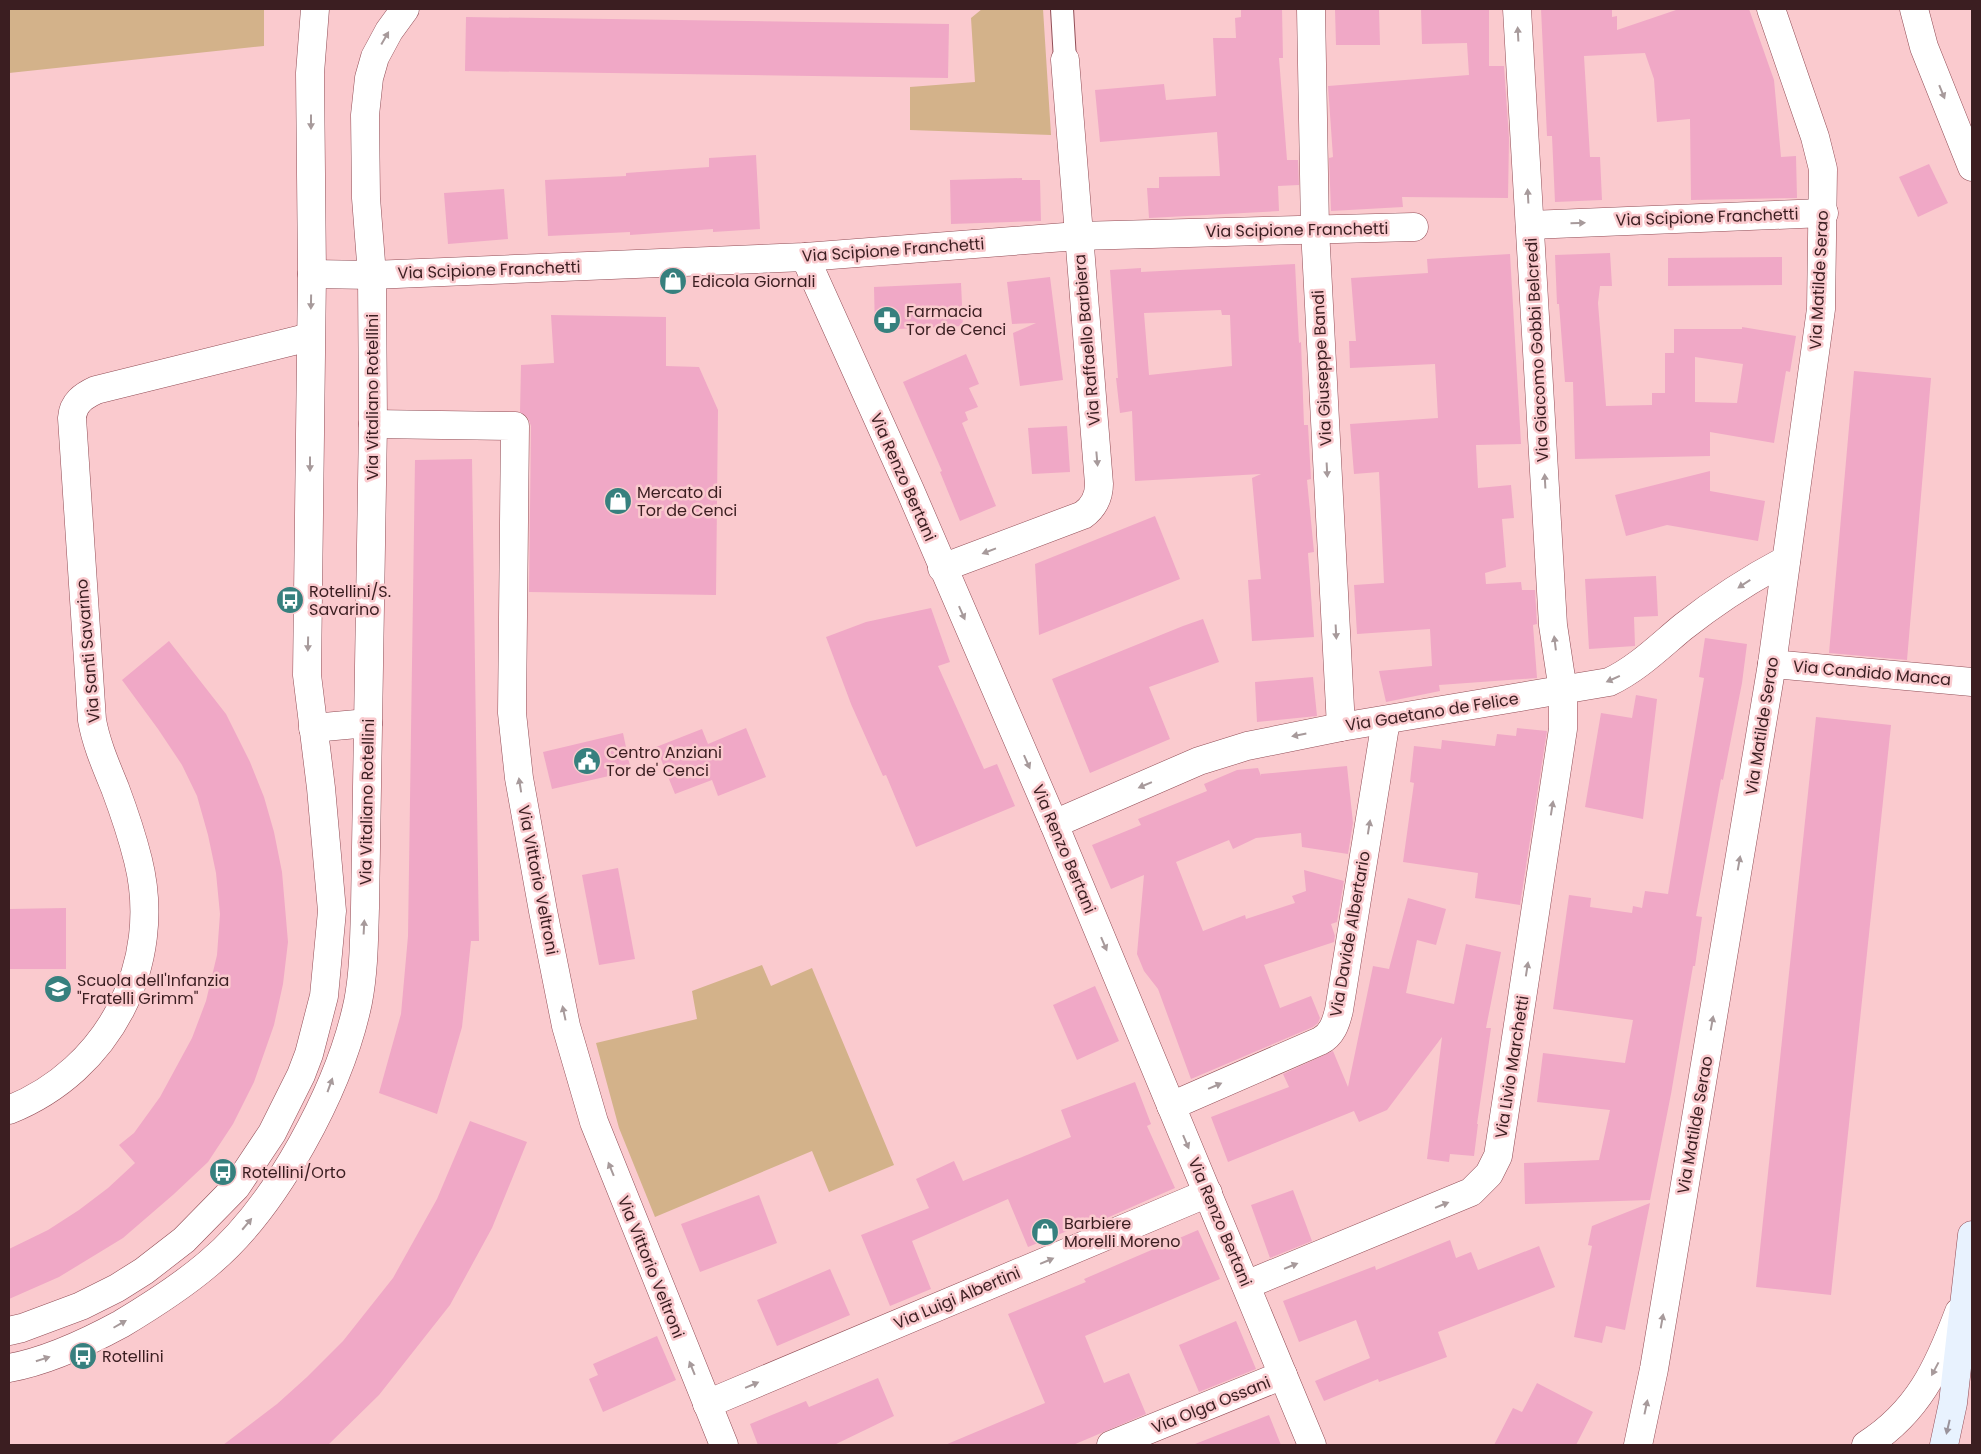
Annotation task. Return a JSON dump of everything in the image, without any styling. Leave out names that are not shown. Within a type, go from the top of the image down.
[{"type":"main road","points":[[1944,1445],[1953,1403],[1972,1235]]},
{"type":"street","points":[[298,9],[310,73]]},
{"type":"street","points":[[9,1331],[60,1314],[117,1288],[144,1271],[184,1240],[236,1187],[262,1150],[301,1074],[311,1046],[324,996],[331,924],[329,874],[308,675],[312,274],[310,73],[316,9]]},
{"type":"street","name":"Via Vitaliano Rotellini","points":[[9,1368],[48,1357],[97,1337],[146,1309],[209,1263],[250,1220],[275,1186],[307,1134],[327,1094],[349,1034],[360,989],[365,908],[373,424],[372,275],[366,198],[365,133],[371,70],[381,44],[405,9]]},
{"type":"street","name":"Via Raffaello Barbiera","points":[[942,568],[1083,515],[1096,499],[1099,484],[1078,236],[1062,9]]},
{"type":"street","name":"Via Giuseppe Bandi","points":[[1311,9],[1315,229],[1341,727]]},
{"type":"street","name":"Via Giacomo Gobbi Belcredi","points":[[1517,9],[1553,625],[1563,691]]},
{"type":"street","name":"Via Matilde Serao","points":[[1638,1445],[1657,1350],[1772,664],[1820,325],[1824,176],[1820,154],[1770,9]]},
{"type":"street","points":[[1906,9],[1924,47],[1972,167]]},
{"type":"street","points":[[1914,9],[1924,47]]},
{"type":"street","name":"Via Scipione Franchetti","points":[[1530,225],[1824,212]]},
{"type":"street","name":"Via Scipione Franchetti","points":[[312,274],[372,275],[805,257],[1078,236],[1414,228]]},
{"type":"street","name":"Via Renzo Bertani","points":[[805,257],[910,490],[1054,824],[1312,1445]]},
{"type":"street","name":"Via Santi Savarino","points":[[9,1110],[28,1102],[58,1083],[86,1058],[107,1032],[124,1003],[138,962],[145,928],[145,900],[138,860],[121,806],[99,748],[92,720],[72,418],[73,409],[82,398],[96,390],[310,337]]},
{"type":"street","name":"Via Vittorio Veltroni","points":[[373,424],[515,426],[512,713],[519,778],[566,1026],[594,1122],[724,1445]]},
{"type":"street","name":"Via Gaetano de Felice","points":[[1054,824],[1199,761],[1271,740],[1605,683],[1625,674],[1725,596],[1760,573],[1786,560]]},
{"type":"street","name":"Via Candido Manca","points":[[1772,664],[1972,682]]},
{"type":"street","name":"Via Livio Marchetti","points":[[1246,1285],[1464,1196],[1481,1184],[1494,1167],[1498,1156],[1562,745],[1563,691]]},
{"type":"street","name":"Via Davide Albertario","points":[[1171,1106],[1320,1041],[1334,1028],[1339,1010],[1386,720]]},
{"type":"street","points":[[313,728],[368,723]]},
{"type":"street","name":"Via Luigi Albertini","points":[[707,1404],[1208,1193]]},
{"type":"street","points":[[1866,1445],[1891,1428],[1923,1391],[1943,1353],[1966,1292]]},
{"type":"street","name":"Via Olga Ossani","points":[[1111,1445],[1283,1375]]},
{"type":"shaded area","points":[[9,9],[264,9],[264,46],[9,73]]},
{"type":"shaded area","points":[[982,9],[1043,9],[1051,135],[910,130],[910,87],[975,82],[971,18]]},
{"type":"shaded area","points":[[762,965],[771,986],[812,968],[894,1165],[829,1192],[812,1151],[655,1217],[619,1128],[596,1043],[697,1019],[692,991]]},
{"type":"building","points":[[1241,9],[1282,9],[1283,58],[1279,58],[1287,160],[1298,160],[1299,185],[1278,186],[1279,211],[1149,218],[1147,188],[1159,188],[1159,177],[1220,176],[1217,132],[1100,142],[1095,90],[1164,84],[1166,100],[1216,96],[1213,38],[1236,38],[1235,18],[1241,17]]},
{"type":"building","points":[[1335,9],[1379,9],[1380,45],[1336,45]]},
{"type":"building","points":[[1421,9],[1489,9],[1489,66],[1504,66],[1509,138],[1508,198],[1402,197],[1403,207],[1331,211],[1329,158],[1333,157],[1328,86],[1469,75],[1467,43],[1422,44]]},
{"type":"building","points":[[1541,9],[1612,9],[1612,17],[1617,16],[1617,30],[1679,9],[1749,9],[1774,80],[1781,157],[1796,156],[1797,198],[1691,200],[1690,119],[1657,122],[1654,79],[1645,53],[1584,56],[1590,157],[1600,157],[1602,200],[1555,202],[1552,136],[1547,136]]},
{"type":"building","points":[[466,17],[949,24],[948,78],[465,71]]},
{"type":"building","points":[[756,155],[760,229],[713,232],[713,229],[630,235],[630,232],[548,236],[545,180],[626,176],[626,173],[709,167],[709,158]]},
{"type":"building","points":[[1929,164],[1948,203],[1918,217],[1899,177]]},
{"type":"building","points":[[1022,178],[1022,180],[1040,180],[1041,221],[951,224],[950,180]]},
{"type":"building","points":[[504,189],[508,239],[448,244],[444,193]]},
{"type":"building","points":[[1610,253],[1612,286],[1600,286],[1598,303],[1606,406],[1652,405],[1652,393],[1665,393],[1665,353],[1674,353],[1674,329],[1742,329],[1742,327],[1796,336],[1790,372],[1786,371],[1774,443],[1710,432],[1710,456],[1575,459],[1573,382],[1565,382],[1559,304],[1557,304],[1555,255]],"holes":[[[1695,357],[1743,364],[1737,403],[1695,402]]]},
{"type":"building","points":[[1510,254],[1521,444],[1476,445],[1478,488],[1511,485],[1514,518],[1502,519],[1506,567],[1485,573],[1486,584],[1521,582],[1522,590],[1535,590],[1537,624],[1533,625],[1537,678],[1439,685],[1440,691],[1386,702],[1379,671],[1432,666],[1430,629],[1357,634],[1354,585],[1384,583],[1379,472],[1354,474],[1350,424],[1438,418],[1435,364],[1350,368],[1349,341],[1356,341],[1351,278],[1428,273],[1427,259]]},
{"type":"building","points":[[1782,257],[1782,285],[1668,286],[1668,258]]},
{"type":"building","points":[[1295,264],[1299,343],[1301,342],[1304,425],[1308,425],[1311,479],[1307,480],[1314,552],[1308,553],[1314,637],[1252,641],[1248,580],[1261,579],[1252,478],[1261,474],[1135,481],[1132,411],[1120,413],[1116,378],[1118,378],[1110,270],[1141,268],[1141,272]],"holes":[[[1221,310],[1222,315],[1230,315],[1232,366],[1149,375],[1144,313]]]},
{"type":"building","points":[[1050,277],[1063,380],[1020,386],[1013,333],[1036,323],[1012,324],[1007,282]]},
{"type":"building","points":[[961,283],[963,326],[875,330],[874,287]]},
{"type":"building","name":"Mercato di Tor de Cenci","points":[[551,315],[666,317],[666,366],[699,367],[718,410],[716,595],[529,592],[531,426],[528,418],[520,412],[521,365],[554,363]]},
{"type":"building","points":[[966,354],[979,384],[969,388],[978,407],[965,412],[968,420],[962,423],[996,506],[960,521],[940,472],[942,471],[903,382]]},
{"type":"building","points":[[1854,371],[1931,378],[1907,660],[1829,653]]},
{"type":"building","points":[[1067,426],[1070,472],[1032,474],[1028,428]]},
{"type":"building","points":[[472,459],[479,941],[471,941],[462,1027],[437,1114],[379,1093],[401,1014],[408,936],[415,460]]},
{"type":"building","points":[[1710,471],[1710,491],[1765,501],[1758,541],[1667,525],[1626,536],[1615,495]]},
{"type":"building","points":[[1155,516],[1180,579],[1039,635],[1035,564]]},
{"type":"building","points":[[1656,576],[1658,616],[1634,617],[1635,646],[1589,649],[1585,579]]},
{"type":"building","points":[[931,608],[950,662],[938,666],[984,769],[997,764],[1015,806],[916,847],[886,775],[883,776],[851,704],[826,637],[866,622]]},
{"type":"building","points":[[1203,619],[1219,662],[1149,687],[1170,739],[1090,773],[1052,679]]},
{"type":"building","points":[[1705,638],[1747,644],[1742,683],[1723,780],[1721,779],[1696,916],[1702,917],[1695,966],[1693,966],[1650,1200],[1525,1204],[1524,1163],[1599,1160],[1610,1110],[1537,1102],[1543,1053],[1625,1063],[1633,1020],[1553,1009],[1569,895],[1591,898],[1590,907],[1632,913],[1633,906],[1642,908],[1645,891],[1668,894],[1704,678],[1699,677]]},
{"type":"building","points":[[169,641],[226,714],[250,762],[264,797],[274,832],[282,872],[288,942],[283,984],[274,1025],[254,1082],[233,1124],[208,1162],[123,1238],[59,1277],[9,1299],[9,1249],[48,1230],[79,1210],[108,1188],[135,1163],[119,1145],[134,1133],[160,1097],[192,1038],[206,1001],[217,955],[220,914],[216,873],[208,835],[197,796],[182,765],[122,680]]},
{"type":"building","points":[[1313,677],[1317,716],[1257,722],[1255,682]]},
{"type":"building","points":[[1636,695],[1657,699],[1643,819],[1585,807],[1601,713],[1632,718]]},
{"type":"building","points":[[1816,717],[1891,725],[1831,1295],[1756,1287]]},
{"type":"building","points":[[746,728],[766,777],[718,796],[712,780],[675,794],[656,747],[702,729],[708,744]]},
{"type":"building","points":[[1517,728],[1547,731],[1520,905],[1475,898],[1478,873],[1403,862],[1414,783],[1410,782],[1414,746],[1441,749],[1442,740],[1495,746],[1497,734],[1516,736]]},
{"type":"building","name":"Centro Anziani Tor de' Cenci","points":[[623,733],[631,771],[552,789],[543,752]]},
{"type":"building","points":[[1347,766],[1353,823],[1348,854],[1302,847],[1301,833],[1256,838],[1233,849],[1229,840],[1176,862],[1203,931],[1245,915],[1246,919],[1295,903],[1292,896],[1306,891],[1304,870],[1344,881],[1337,922],[1331,924],[1335,936],[1334,942],[1264,965],[1280,1008],[1311,996],[1320,1018],[1318,1023],[1313,1027],[1191,1079],[1158,989],[1144,971],[1137,954],[1144,875],[1111,889],[1092,845],[1141,825],[1138,819],[1207,791],[1204,784],[1237,770],[1258,768],[1261,776],[1261,774]]},
{"type":"building","points":[[618,868],[635,959],[599,965],[582,875]]},
{"type":"building","points":[[1408,898],[1446,909],[1436,945],[1417,940],[1406,993],[1454,1004],[1466,944],[1501,952],[1486,1028],[1491,1028],[1474,1156],[1450,1154],[1449,1162],[1427,1159],[1442,1037],[1387,1110],[1359,1122],[1354,1111],[1228,1162],[1211,1117],[1289,1087],[1283,1074],[1333,1051],[1348,1087],[1373,966],[1389,969]]},
{"type":"building","points":[[66,908],[66,969],[9,969],[9,909]]},
{"type":"building","points":[[1095,986],[1119,1041],[1077,1060],[1053,1005]]},
{"type":"building","points":[[1135,1082],[1151,1124],[1147,1126],[1175,1188],[1100,1221],[1099,1218],[1028,1247],[1008,1199],[912,1241],[931,1289],[890,1306],[861,1235],[929,1208],[916,1179],[954,1161],[963,1181],[1071,1137],[1061,1110]]},
{"type":"building","points":[[470,1121],[527,1142],[492,1228],[450,1305],[379,1395],[328,1445],[223,1445],[277,1404],[307,1377],[343,1341],[393,1278],[437,1199]]},
{"type":"building","points":[[1293,1190],[1312,1241],[1270,1258],[1251,1205]]},
{"type":"building","points":[[759,1195],[777,1243],[700,1272],[681,1224]]},
{"type":"building","points":[[1650,1203],[1625,1330],[1606,1326],[1602,1343],[1574,1337],[1592,1246],[1588,1245],[1592,1226]]},
{"type":"building","points":[[1198,1230],[1220,1279],[1085,1336],[1104,1383],[1129,1373],[1146,1414],[1073,1445],[945,1445],[1045,1403],[1008,1314],[1086,1282],[1084,1279]]},
{"type":"building","points":[[1450,1240],[1456,1258],[1471,1252],[1478,1270],[1539,1246],[1555,1287],[1438,1332],[1447,1357],[1379,1382],[1378,1379],[1324,1401],[1315,1381],[1370,1358],[1356,1320],[1299,1342],[1283,1301],[1375,1266],[1376,1270]]},
{"type":"building","points":[[830,1269],[850,1315],[777,1346],[757,1300]]},
{"type":"building","points":[[1236,1321],[1256,1369],[1199,1392],[1179,1345]]},
{"type":"building","points":[[657,1336],[676,1380],[603,1412],[589,1379],[598,1375],[593,1364]]},
{"type":"building","points":[[878,1378],[894,1416],[834,1445],[758,1445],[750,1424],[806,1401],[809,1407]]},
{"type":"building","points":[[1537,1383],[1593,1412],[1576,1445],[1494,1445],[1513,1408],[1522,1412]]},
{"type":"building","points":[[1269,1415],[1281,1445],[1195,1445],[1195,1444]]},
{"type":"place","name":"Edicola Giornali","points":[[673,281]]},
{"type":"place","name":"Farmacia Tor de Cenci","points":[[887,320]]},
{"type":"place","name":"Mercato di Tor de Cenci","points":[[618,501]]},
{"type":"place","name":"Rotellini/S. Savarino","points":[[290,600]]},
{"type":"place","name":"Centro Anziani Tor de' Cenci","points":[[587,761]]},
{"type":"place","name":"Scuola dell'Infanzia \"Fratelli Grimm\"","points":[[58,989]]},
{"type":"place","name":"Rotellini/Orto","points":[[223,1172]]},
{"type":"place","name":"Barbiere Morelli Moreno","points":[[1045,1232]]},
{"type":"place","name":"Rotellini","points":[[83,1356]]}]
